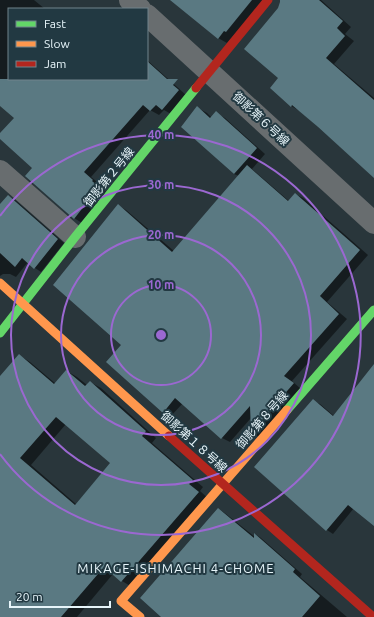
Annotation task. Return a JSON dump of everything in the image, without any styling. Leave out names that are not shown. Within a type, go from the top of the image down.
[{"type":"street","points":[[130,0],[139,8]]},
{"type":"street","name":"御影第２号線","points":[[0,333],[75,237],[268,0]]},
{"type":"street","name":"御影第６号線","points":[[148,16],[374,223]]},
{"type":"street","points":[[0,171],[75,237]]},
{"type":"street","name":"御影第１８号線","points":[[0,283],[222,484],[373,617]]},
{"type":"street","name":"御影第８号線","points":[[140,617],[121,601],[374,310]]},
{"type":"building","points":[[170,0],[252,0],[226,32],[224,31],[218,39]]},
{"type":"building","points":[[280,0],[319,0],[343,21],[337,28],[345,36],[326,58],[374,100],[374,178],[318,127],[292,105],[291,107],[270,88],[278,78],[244,49],[278,8]]},
{"type":"building","points":[[148,62],[167,79],[178,79],[173,85],[179,90],[162,110],[156,105],[150,111],[143,105],[84,172],[99,187],[74,219],[25,176],[32,168],[0,139],[0,133],[14,118],[0,106],[0,79],[148,80]]},
{"type":"building","points":[[197,106],[210,118],[216,111],[257,148],[234,174],[181,127]]},
{"type":"building","points":[[247,165],[288,201],[295,193],[360,250],[320,296],[339,314],[284,376],[294,383],[251,433],[250,406],[221,439],[175,398],[163,413],[106,362],[121,345],[53,285],[118,204],[172,252]]},
{"type":"building","points":[[8,195],[58,239],[34,269],[22,258],[15,267],[0,253],[0,204]]},
{"type":"building","points":[[19,354],[54,384],[66,370],[85,386],[90,381],[146,431],[142,436],[193,480],[189,484],[199,492],[121,582],[104,567],[61,617],[0,617],[0,376]],"holes":[[[56,417],[110,463],[75,505],[20,458]]]},
{"type":"building","points":[[374,364],[374,526],[348,505],[326,531],[254,467],[313,399],[333,416]]},
{"type":"building","points":[[218,508],[254,538],[254,533],[295,569],[293,572],[320,596],[302,617],[161,617],[140,598]]},
{"type":"traffic: fast","points":[[0,333],[75,237],[196,88]]},
{"type":"traffic: fast","points":[[287,410],[374,310]]},
{"type":"traffic: slow","points":[[0,283],[169,436]]},
{"type":"traffic: slow","points":[[140,617],[121,601],[287,410]]},
{"type":"traffic: jam","points":[[196,88],[268,0]]},
{"type":"traffic: jam","points":[[169,436],[373,617]]},
{"type":"district","name":"MIKAGE-ISHIMACHI 4-CHOME","points":[[176,568]]}]
